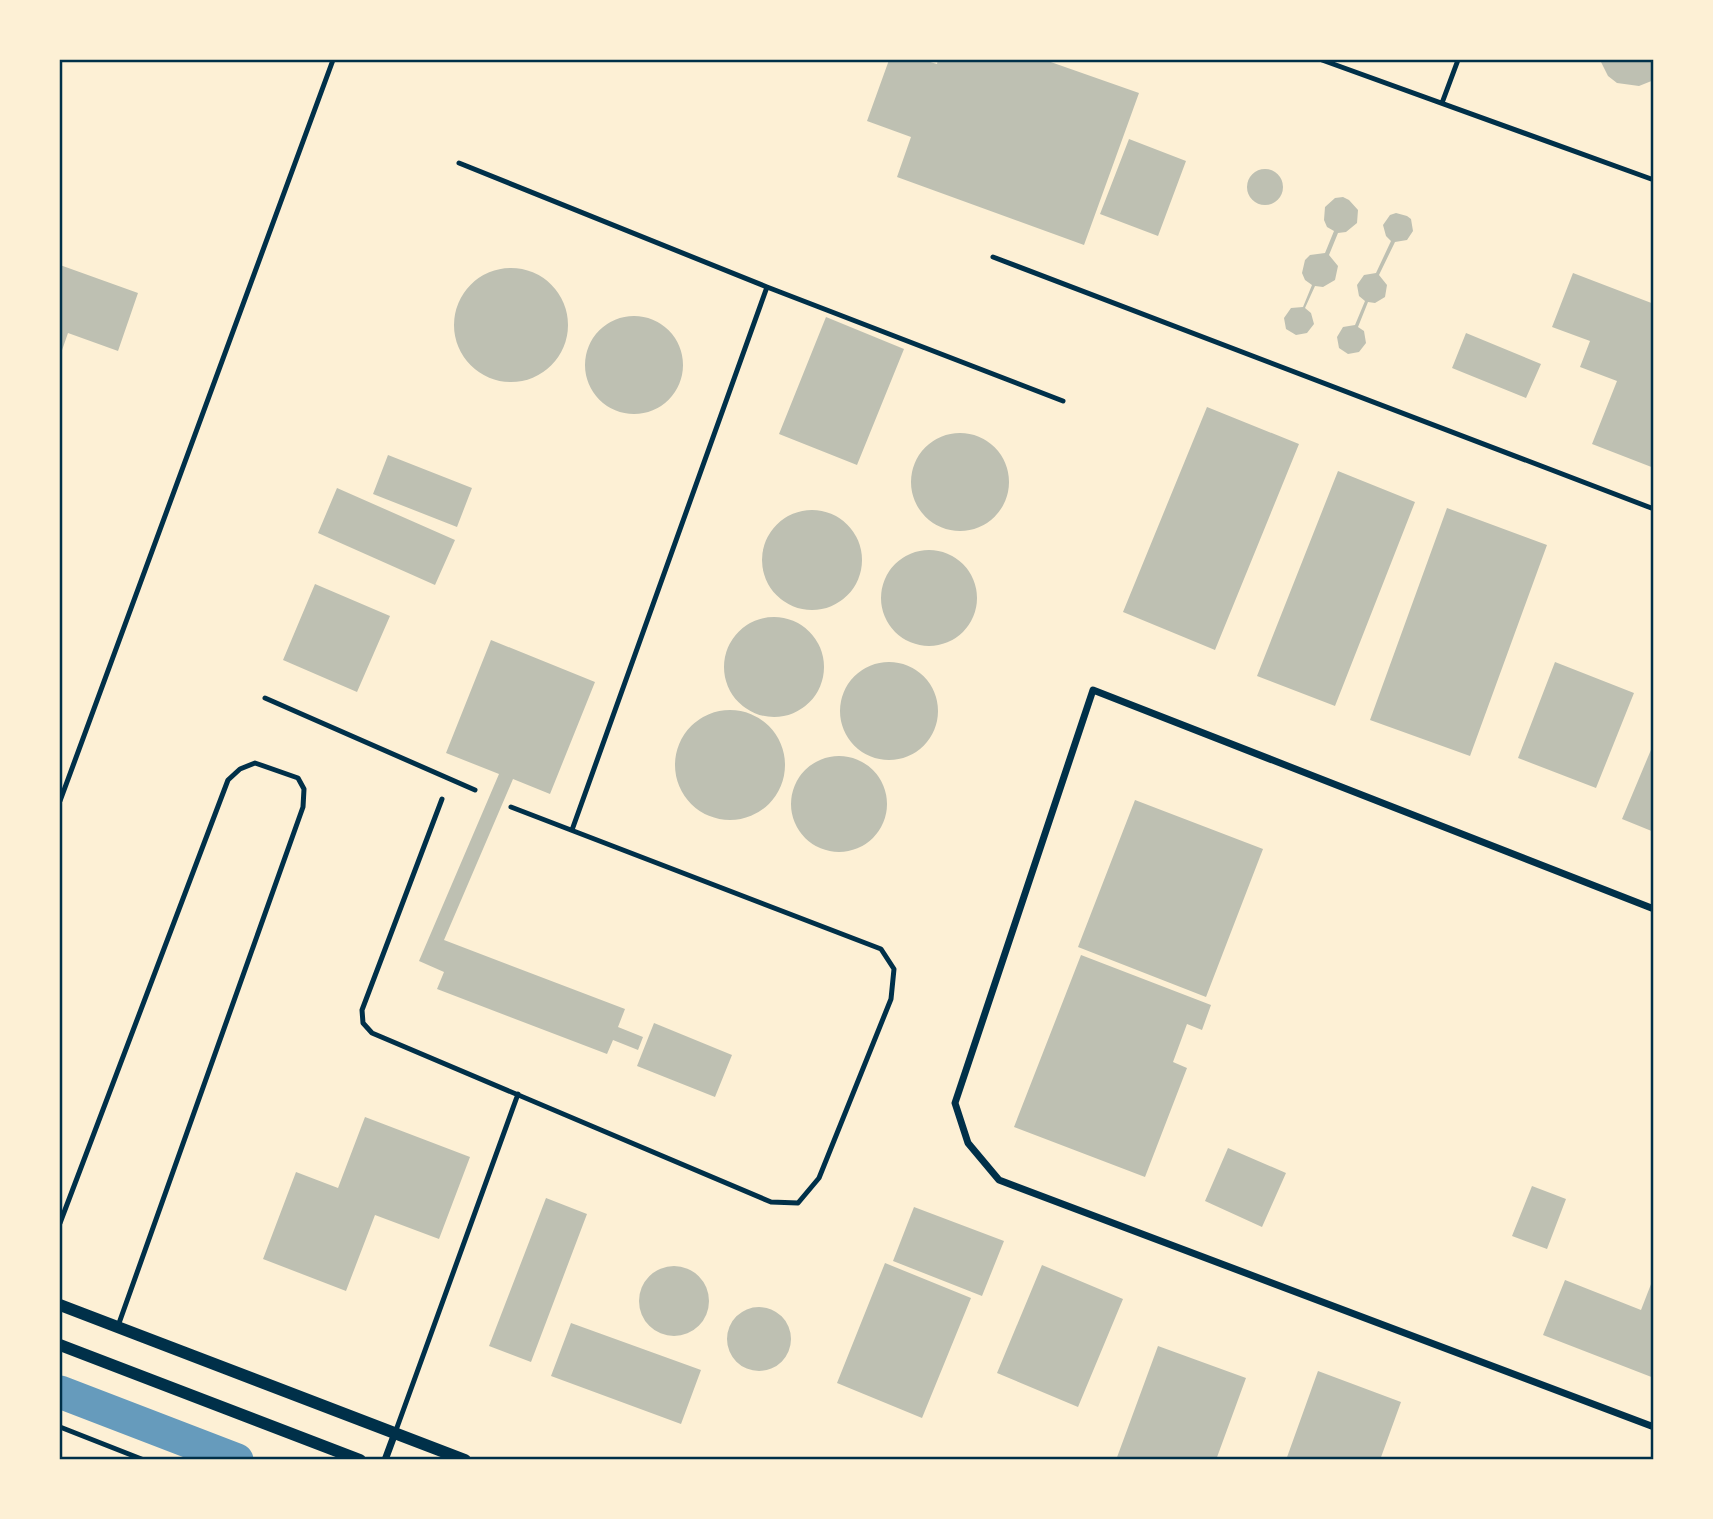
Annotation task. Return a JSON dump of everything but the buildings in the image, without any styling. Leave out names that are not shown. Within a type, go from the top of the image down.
[{"type":"street","points":[[1654,909],[1093,690],[954,1103],[968,1143],[999,1180],[1654,1427]]},
{"type":"street","points":[[60,1304],[465,1460]]},
{"type":"street","points":[[60,1345],[360,1460]]},
{"type":"street","points":[[386,1460],[395,1433]]},
{"type":"lane","points":[[60,801],[333,60]]},
{"type":"lane","points":[[1322,60],[1654,180]]},
{"type":"lane","points":[[1442,103],[1458,60]]},
{"type":"lane","points":[[459,163],[767,287],[1063,401]]},
{"type":"lane","points":[[993,257],[1654,509]]},
{"type":"lane","points":[[572,830],[767,287]]},
{"type":"lane","points":[[265,698],[475,790]]},
{"type":"lane","points":[[60,1223],[228,780],[240,769],[256,762],[298,778],[304,789],[303,807],[118,1327]]},
{"type":"lane","points":[[442,799],[362,1010],[363,1023],[372,1033],[771,1202],[798,1203],[819,1178],[891,999],[894,969],[881,949],[511,807]]},
{"type":"lane","points":[[395,1433],[518,1094]]},
{"type":"lane","points":[[60,1427],[144,1460]]},
{"type":"waterway","points":[[60,1392],[237,1460]]}]
